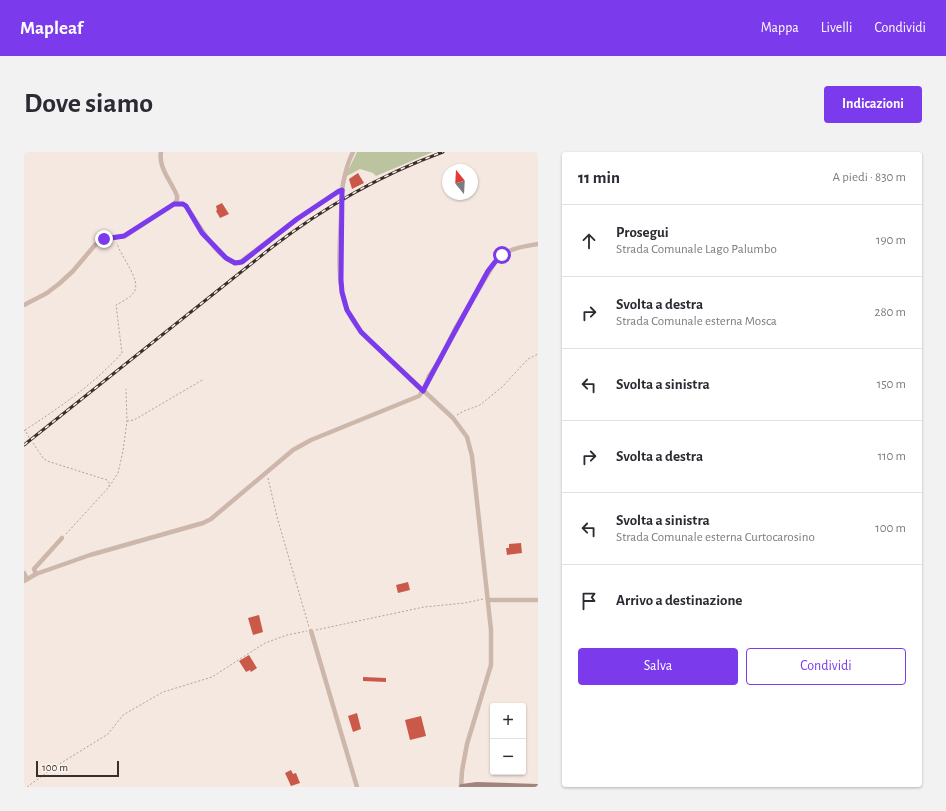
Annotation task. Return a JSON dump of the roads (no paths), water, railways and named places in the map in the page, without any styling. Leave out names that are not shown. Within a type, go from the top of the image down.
[{"type":"main road","points":[[462,787],[477,785],[538,787]]},
{"type":"street","points":[[24,305],[47,293],[60,283],[95,244],[104,239],[117,238],[129,234],[174,204],[177,200],[177,196],[163,167],[160,158],[161,152]]},
{"type":"street","points":[[353,152],[346,170],[342,190],[341,280],[342,292],[347,310],[361,332],[453,418],[467,437],[472,456],[492,630],[491,665],[467,744],[462,771],[462,787]]},
{"type":"street","points":[[174,204],[183,204],[186,206],[202,233],[211,243],[231,262],[239,263],[297,219],[342,190]]},
{"type":"street","points":[[24,573],[26,580],[36,574],[112,548],[203,523],[211,519],[293,450],[311,440],[358,422],[418,396],[423,391],[455,329],[495,262],[502,255],[513,249],[538,244]]},
{"type":"street","points":[[36,574],[34,568],[62,538]]},
{"type":"street","points":[[488,600],[538,600]]},
{"type":"street","points":[[311,631],[357,787]]},
{"type":"railway","points":[[24,445],[271,248],[311,219],[353,193],[397,171],[443,152]]}]
